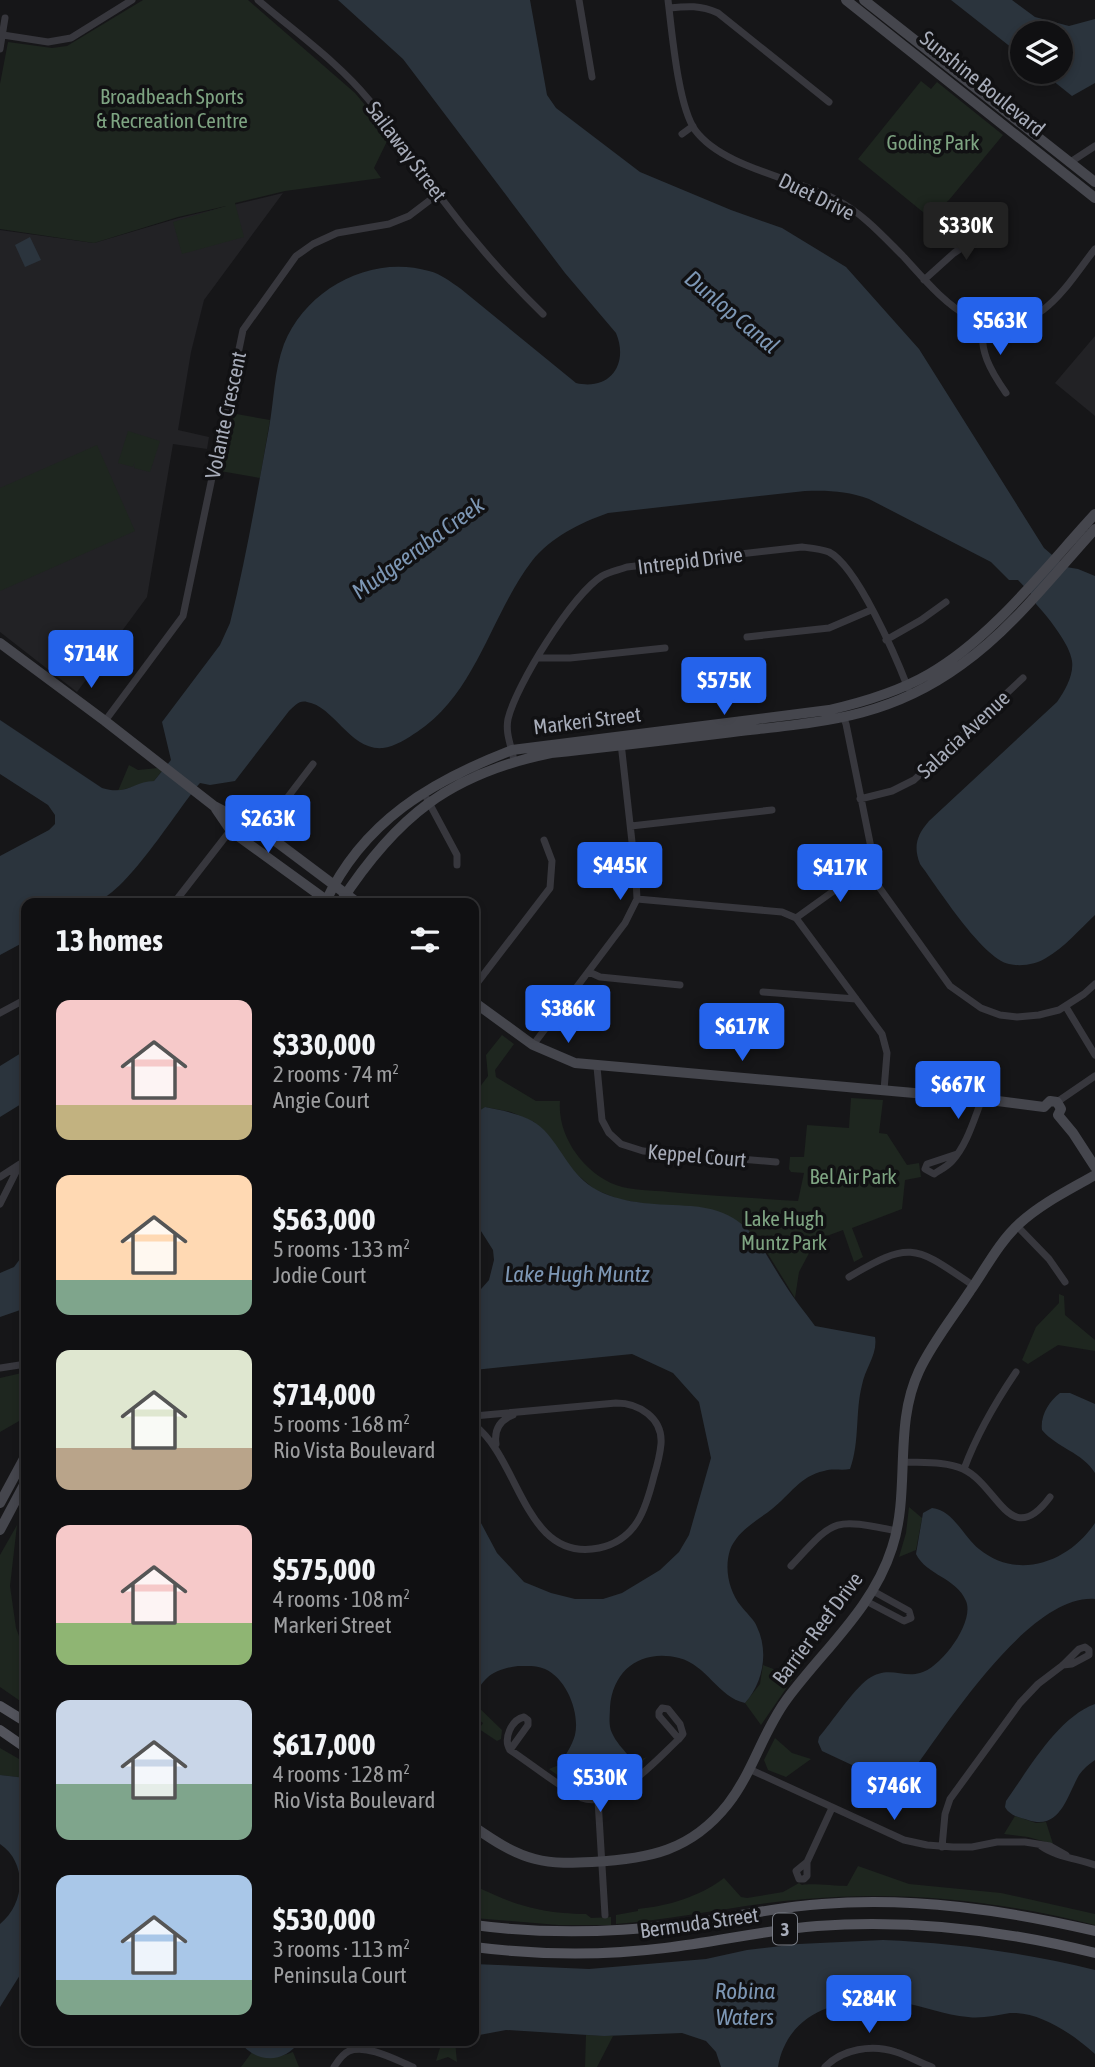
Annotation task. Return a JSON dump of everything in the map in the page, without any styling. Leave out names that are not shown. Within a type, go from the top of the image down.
[{"type":"main road","points":[[0,1706],[21,1719]]},
{"type":"main road","points":[[0,1730],[21,1745]]},
{"type":"main road","name":"Bermuda Street","points":[[479,1925],[556,1932],[626,1930],[792,1907],[857,1902],[908,1902],[990,1909],[1095,1931]]},
{"type":"main road","name":"Bermuda Street","points":[[479,1947],[528,1952],[621,1952],[796,1928],[885,1923],[987,1931],[1095,1953]]},
{"type":"street","points":[[3,35],[48,41],[71,38],[132,0]]},
{"type":"street","name":"Sailaway Street","points":[[258,0],[370,100],[438,194],[511,283],[543,314]]},
{"type":"street","points":[[579,0],[592,77]]},
{"type":"street","name":"Sunshine Boulevard","points":[[846,0],[1095,198]]},
{"type":"street","name":"Sunshine Boulevard","points":[[864,0],[1095,182]]},
{"type":"street","points":[[668,4],[703,6],[718,13],[829,102]]},
{"type":"street","name":"Duet Drive","points":[[668,4],[684,104],[693,126],[702,138],[731,158],[839,201],[860,215],[950,306],[983,323]]},
{"type":"street","points":[[0,49],[5,18]]},
{"type":"street","points":[[682,134],[693,126]]},
{"type":"street","points":[[1059,169],[1095,146]]},
{"type":"street","name":"Volante Crescent","points":[[106,721],[183,617],[243,330],[296,256],[313,244],[337,233],[389,224],[409,216],[438,194]]},
{"type":"street","points":[[924,279],[954,253],[995,225]]},
{"type":"street","points":[[1006,393],[984,356],[981,339],[983,323],[1013,323],[1042,310],[1057,297],[1095,249]]},
{"type":"street","name":"Markeri Street","points":[[329,898],[334,885],[371,835],[426,797],[513,756],[551,754],[620,740],[843,713],[895,703],[908,691],[963,664],[1068,551],[1095,514]]},
{"type":"street","name":"Markeri Street","points":[[1068,551],[1095,529]]},
{"type":"street","name":"Intrepid Drive","points":[[513,756],[507,733],[508,718],[556,627],[582,592],[603,575],[627,567],[802,547],[828,552],[847,567],[886,640],[908,691]]},
{"type":"street","points":[[886,640],[913,625],[946,601]]},
{"type":"street","points":[[747,637],[828,628],[871,610]]},
{"type":"street","points":[[0,643],[215,806],[262,831],[334,885],[343,898]]},
{"type":"street","points":[[538,658],[570,658],[664,648]]},
{"type":"street","name":"Salacia Avenue","points":[[860,799],[892,791],[914,780],[1023,677]]},
{"type":"street","points":[[843,713],[879,887],[950,986],[981,1008],[1017,1017],[1039,1015],[1066,1007],[1095,984]]},
{"type":"street","points":[[533,1045],[625,923],[636,899],[631,826],[620,740]]},
{"type":"street","points":[[262,831],[313,764]]},
{"type":"street","points":[[426,797],[457,855],[457,864]]},
{"type":"street","name":"Markeri Street","points":[[343,898],[390,836],[426,797]]},
{"type":"street","points":[[215,806],[231,831],[323,898]]},
{"type":"street","points":[[631,826],[772,810]]},
{"type":"street","points":[[178,898],[240,818]]},
{"type":"street","points":[[479,980],[550,888],[552,861],[544,841]]},
{"type":"street","points":[[796,918],[846,882],[874,873]]},
{"type":"street","points":[[636,899],[782,912],[796,918],[877,1026],[885,1041],[884,1090]]},
{"type":"street","points":[[589,972],[600,978],[680,985]]},
{"type":"street","points":[[763,992],[856,999]]},
{"type":"street","points":[[0,1013],[21,1002]]},
{"type":"street","points":[[479,1006],[533,1045],[565,1060],[597,1067],[884,1090],[1044,1107]]},
{"type":"street","points":[[1066,1007],[1095,1055]]},
{"type":"street","name":"Keppel Court","points":[[597,1067],[602,1120],[609,1133],[621,1144],[643,1151],[776,1162]]},
{"type":"street","points":[[1044,1107],[1050,1101],[1057,1102],[1095,1076]]},
{"type":"street","points":[[957,1154],[982,1099]]},
{"type":"street","points":[[1044,1107],[1047,1115],[1053,1118],[1061,1109],[1057,1102]]},
{"type":"street","points":[[1058,1115],[1095,1167]]},
{"type":"street","points":[[0,1178],[21,1163]]},
{"type":"street","points":[[0,1204],[21,1166]]},
{"type":"street","name":"Barrier Reef Drive","points":[[479,1830],[504,1846],[533,1858],[564,1863],[601,1861],[650,1856],[670,1850],[688,1841],[720,1814],[737,1791],[783,1704],[870,1596],[884,1570],[897,1531],[907,1410],[914,1382],[929,1353],[1002,1242],[1037,1209],[1095,1175]]},
{"type":"street","points":[[1017,1226],[1049,1259],[1065,1282]]},
{"type":"street","points":[[849,1277],[877,1259],[898,1252],[915,1252],[933,1258],[974,1286]]},
{"type":"street","points":[[0,1368],[21,1365]]},
{"type":"street","points":[[964,1469],[976,1437],[1016,1372]]},
{"type":"street","points":[[479,1416],[622,1403],[637,1406],[649,1413],[657,1425],[661,1446],[641,1519],[629,1533],[600,1548],[580,1548],[550,1536],[536,1522],[497,1448],[479,1430]]},
{"type":"street","points":[[497,1448],[495,1436],[499,1425],[516,1413]]},
{"type":"street","points":[[903,1462],[947,1464],[964,1469],[978,1479],[1012,1516],[1025,1519],[1038,1514],[1050,1497]]},
{"type":"street","points":[[14,1505],[1,1501],[21,1464]]},
{"type":"street","points":[[0,1530],[21,1491]]},
{"type":"street","points":[[791,1566],[824,1531],[835,1525],[856,1523],[897,1531]]},
{"type":"street","points":[[870,1596],[909,1611],[911,1618],[904,1621],[870,1596]]},
{"type":"street","points":[[942,1847],[945,1814],[950,1799],[1020,1703],[1038,1684],[1063,1665]]},
{"type":"street","points":[[510,1750],[581,1797],[598,1800],[616,1793],[679,1739]]},
{"type":"street","points":[[749,1769],[894,1837],[942,1847],[1025,1842],[1050,1846],[1095,1865]]},
{"type":"street","points":[[598,1800],[605,1915]]},
{"type":"street","points":[[807,1862],[832,1808]]},
{"type":"street","points":[[825,2067],[834,2057],[852,2051],[877,2048],[897,2052],[932,2067]]},
{"type":"street","points":[[334,2067],[347,2051],[356,2050],[395,2059],[413,2067]]},
{"type":"shaded area","points":[[283,193],[204,300],[191,352],[178,430],[209,437],[207,449],[173,444],[147,597],[77,692],[0,632],[0,230],[94,243],[179,218]]},
{"type":"shaded area","points":[[1095,336],[1095,416],[1055,383]]},
{"type":"green space","name":"Broadbeach Sports & Recreation Centre","points":[[143,0],[248,0],[355,93],[390,135],[374,168],[381,178],[285,191],[235,203],[244,237],[182,254],[173,222],[226,206],[178,217],[94,243],[0,229],[0,84],[8,42],[52,48],[67,46]]},
{"type":"green space","name":"Goding Park","points":[[921,81],[931,89],[937,82],[1003,135],[949,200],[929,217],[858,159]]},
{"type":"green space","points":[[231,413],[270,420],[260,478],[220,471]]},
{"type":"green space","points":[[128,431],[160,441],[150,472],[134,468],[135,462],[133,467],[118,463]]},
{"type":"green space","points":[[97,445],[135,531],[0,591],[0,488]]},
{"type":"green space","points":[[129,765],[138,770],[158,768],[162,771],[154,781],[118,791]]},
{"type":"green space","points":[[502,1035],[514,1044],[495,1070],[496,1077],[536,1101],[560,1101],[563,1127],[575,1152],[593,1172],[616,1185],[642,1190],[798,1201],[804,1173],[791,1172],[790,1157],[804,1157],[807,1125],[849,1128],[851,1098],[883,1100],[879,1133],[887,1134],[907,1165],[919,1163],[921,1177],[905,1180],[902,1209],[852,1228],[863,1257],[854,1262],[843,1230],[816,1240],[799,1272],[795,1298],[768,1254],[691,1207],[618,1199],[594,1189],[573,1171],[534,1122],[511,1112],[485,1107],[479,1111],[479,1088],[488,1076],[486,1055]]},
{"type":"green space","points":[[1059,1294],[1064,1296],[1065,1315],[1095,1340],[1095,1351],[1058,1345],[1028,1364],[1022,1360],[1036,1327],[1059,1303]]},
{"type":"green space","points":[[21,1373],[21,1420],[0,1432],[0,1378]]},
{"type":"green space","points":[[909,1507],[922,1518],[916,1550],[899,1557],[906,1533]]},
{"type":"green space","points":[[17,1525],[10,1586],[16,1628],[21,1642],[21,1702],[0,1687],[0,1555]]},
{"type":"green space","points":[[763,1665],[794,1677],[761,1725],[745,1703],[760,1684]]},
{"type":"green space","points":[[479,1708],[502,1730],[501,1739],[497,1741],[479,1729],[483,1723],[479,1720]]},
{"type":"green space","points":[[775,1738],[792,1753],[811,1759],[786,1777],[768,1770],[764,1760]]},
{"type":"green space","points":[[0,1748],[21,1760],[21,1777],[0,1775]]},
{"type":"green space","points":[[628,1755],[632,1760],[647,1757],[615,1786],[601,1793],[593,1794],[582,1790],[549,1769],[559,1765],[563,1769],[626,1763]]},
{"type":"green space","points":[[1015,1816],[1036,1823],[1046,1822],[1053,1844],[1004,1834]]},
{"type":"green space","points":[[858,1866],[909,1884],[1001,1893],[1095,1914],[1095,1925],[988,1904],[879,1896],[782,1901],[616,1924],[616,1915],[683,1900],[724,1878],[741,1897],[747,1898],[783,1892],[799,1883],[847,1886]]},
{"type":"green space","points":[[479,1888],[530,1907],[586,1914],[591,1918],[611,1917],[611,1925],[558,1925],[479,1918]]},
{"type":"green space","points":[[586,2035],[613,2036],[597,2067],[585,2067]]},
{"type":"green space","points":[[440,2046],[455,2046],[457,2062],[448,2057],[436,2061]]},
{"type":"green space","points":[[252,2052],[272,2057],[293,2052],[299,2067],[241,2067]]},
{"type":"water","points":[[338,0],[530,0],[547,95],[556,108],[640,172],[782,228],[846,267],[919,349],[1044,548],[1066,567],[1095,576],[1095,915],[1059,949],[1042,960],[1029,964],[1014,965],[998,959],[974,936],[949,905],[920,864],[917,846],[919,836],[929,821],[1057,702],[1072,672],[1072,661],[1063,639],[1036,604],[1036,599],[1018,580],[1009,580],[991,562],[869,499],[830,491],[805,491],[608,513],[567,532],[548,545],[532,561],[517,582],[469,675],[437,715],[417,732],[392,746],[371,747],[352,736],[317,705],[299,703],[289,711],[235,781],[210,785],[200,783],[135,869],[105,897],[21,898],[21,944],[0,955],[0,856],[49,830],[55,824],[55,815],[48,805],[0,774],[0,720],[102,788],[118,790],[154,781],[171,760],[162,722],[220,645],[230,623],[251,526],[281,354],[294,324],[308,307],[324,292],[363,272],[385,267],[429,271],[461,289],[576,383],[598,383],[614,373],[618,365],[620,355],[616,333],[565,273],[403,59]]},
{"type":"water","points":[[951,0],[1012,0],[1035,17],[1050,21],[1010,21],[1010,47]]},
{"type":"water","points":[[1095,19],[1095,83],[1072,96],[1057,84],[1073,84],[1073,25]]},
{"type":"water","points":[[30,237],[41,260],[25,267],[15,245]]},
{"type":"water","points":[[21,1053],[21,1104],[0,1117],[0,1066]]},
{"type":"water","name":"Lake Hugh Muntz","points":[[485,1107],[517,1114],[532,1121],[551,1138],[580,1178],[608,1195],[631,1201],[710,1209],[726,1214],[738,1221],[757,1241],[815,1326],[875,1337],[875,1349],[860,1395],[855,1448],[850,1469],[827,1470],[808,1477],[743,1532],[730,1550],[727,1565],[731,1587],[737,1600],[756,1624],[763,1647],[760,1677],[751,1695],[745,1703],[736,1700],[697,1667],[679,1658],[653,1657],[632,1665],[623,1672],[617,1682],[610,1707],[611,1730],[628,1755],[624,1766],[616,1774],[595,1784],[574,1777],[559,1765],[574,1739],[576,1717],[570,1697],[553,1674],[535,1666],[506,1668],[493,1673],[479,1688],[479,1519],[497,1553],[524,1582],[575,1599],[603,1599],[622,1593],[660,1570],[679,1552],[689,1535],[711,1458],[699,1402],[673,1373],[632,1354],[479,1369],[479,1291],[489,1280],[494,1260],[493,1250],[479,1228],[479,1111]]},
{"type":"water","points":[[21,1258],[21,1310],[0,1317],[0,1273],[14,1267]]},
{"type":"water","points":[[1060,1393],[1070,1393],[1095,1404],[1095,1473],[1083,1460],[1042,1430],[1046,1409]]},
{"type":"water","points":[[932,1508],[952,1518],[979,1549],[994,1559],[1010,1564],[1042,1563],[1057,1557],[1084,1537],[1095,1523],[1095,1599],[1070,1603],[1043,1617],[1017,1639],[968,1696],[911,1773],[898,1780],[884,1780],[822,1751],[818,1742],[843,1706],[868,1679],[888,1672],[913,1674],[928,1669],[946,1654],[961,1632],[967,1610],[962,1593],[927,1567],[916,1554],[923,1513]]},
{"type":"water","points":[[1095,1704],[1095,1760],[1079,1775],[1061,1810],[1048,1821],[1039,1822],[1009,1812],[1005,1807],[1006,1801],[1056,1732],[1081,1711]]},
{"type":"water","points":[[0,1775],[21,1777],[21,1974],[0,2007],[0,1924],[14,1906],[20,1884],[15,1862],[0,1844]]},
{"type":"water","name":"Robina Waters","points":[[883,1940],[937,1944],[990,1950],[1095,1970],[1095,2054],[1067,2032],[1033,2016],[1010,2013],[968,2017],[880,2000],[841,2004],[807,2019],[794,2031],[784,2047],[778,2067],[721,2067],[716,2052],[706,2041],[682,2033],[604,2036],[506,2030],[479,2035],[479,1964],[589,1969],[706,1959],[747,1950],[799,1944]]},
{"type":"water","points":[[243,2046],[296,2046],[286,2054],[270,2058],[253,2054]]},
{"type":"water label","name":"Dunlop Canal","points":[[732,312]]},
{"type":"water label","name":"Mudgeeraba Creek","points":[[418,548]]},
{"type":"park label","name":"Bel Air Park","points":[[853,1176]]},
{"type":"park label","name":"Lake Hugh Muntz Park","points":[[784,1230]]}]
